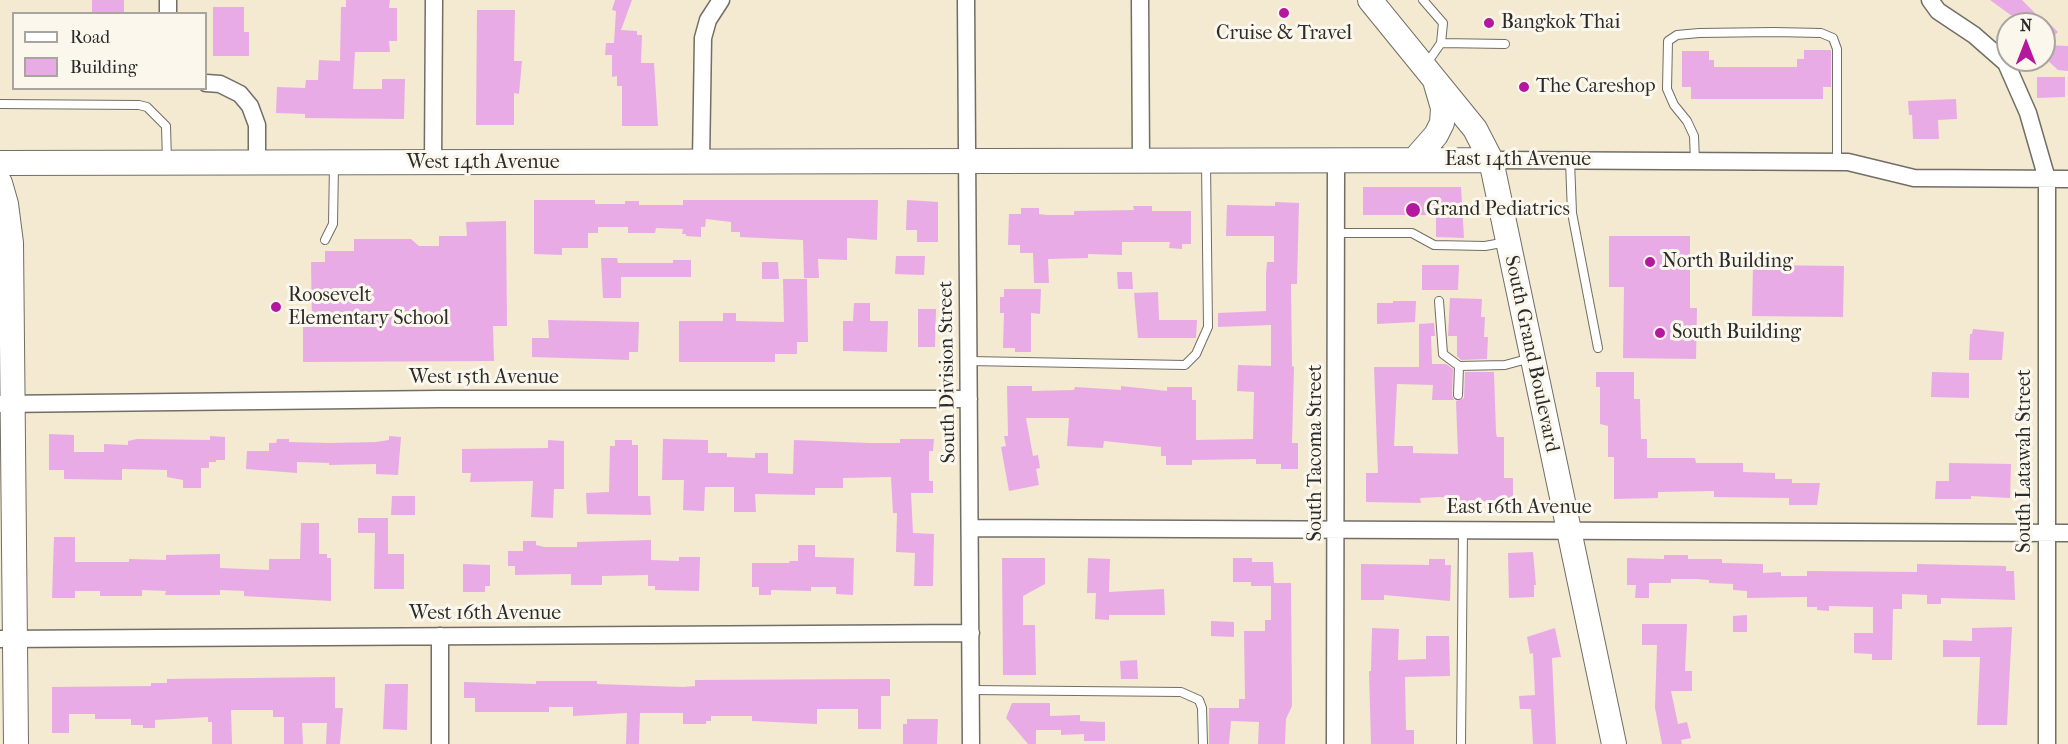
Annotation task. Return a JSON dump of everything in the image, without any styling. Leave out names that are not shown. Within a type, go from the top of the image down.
[{"type":"street","points":[[433,164],[434,0]]},
{"type":"street","points":[[701,162],[703,39],[708,20],[720,0]]},
{"type":"street","name":"South Division Street","points":[[966,0],[971,744]]},
{"type":"street","points":[[1140,0],[1141,161]]},
{"type":"street","name":"South Grand Boulevard","points":[[1370,0],[1475,129],[1491,160],[1614,744]]},
{"type":"street","name":"South Latawah Street","points":[[1930,0],[1938,11],[1974,35],[2006,63],[2028,113],[2047,179],[2047,744]]},
{"type":"street","points":[[1414,160],[1436,135],[1442,123],[1443,108],[1430,72]]},
{"type":"street","points":[[207,83],[220,84],[240,94],[250,106],[257,125],[257,163]]},
{"type":"street","name":"East 14th Avenue","points":[[966,162],[1414,160],[1837,162],[1914,178],[2068,179]]},
{"type":"street","name":"South Tacoma Street","points":[[1335,744],[1338,528],[1336,161]]},
{"type":"street","name":"West 14th Avenue","points":[[0,163],[966,162]]},
{"type":"street","points":[[0,183],[12,243],[6,361],[7,639],[16,744]]},
{"type":"street","name":"West 15th Avenue","points":[[6,404],[439,399],[969,399]]},
{"type":"street","name":"East 16th Avenue","points":[[971,528],[2068,533]]},
{"type":"street","name":"West 16th Avenue","points":[[7,639],[971,633]]},
{"type":"street","points":[[440,636],[440,744]]},
{"type":"lane","points":[[1423,0],[1443,23],[1441,43],[1430,72]]},
{"type":"lane","points":[[1695,161],[1694,136],[1688,121],[1674,105],[1667,89],[1668,41],[1677,35],[1699,33],[1774,32],[1821,33],[1833,38],[1837,50],[1837,162]]},
{"type":"lane","points":[[1441,43],[1505,44]]},
{"type":"lane","points":[[0,104],[139,105],[147,107],[166,126],[167,163]]},
{"type":"lane","points":[[969,361],[1185,365],[1196,354],[1208,327],[1206,161]]},
{"type":"lane","points":[[1570,161],[1572,213],[1598,348]]},
{"type":"lane","points":[[325,240],[333,224],[334,164]]},
{"type":"lane","points":[[1337,233],[1412,233],[1434,245],[1485,246],[1508,242]]},
{"type":"lane","points":[[1439,300],[1443,354],[1459,366],[1505,365],[1532,358]]},
{"type":"lane","points":[[1458,395],[1459,366]]},
{"type":"lane","points":[[1461,744],[1464,529]]},
{"type":"lane","points":[[971,690],[1181,692],[1199,700],[1202,708],[1203,744]]},
{"type":"building","points":[[92,0],[124,0],[124,12],[92,12]]},
{"type":"building","points":[[346,0],[390,0],[389,8],[397,8],[397,41],[389,41],[390,52],[355,52],[353,89],[382,89],[382,79],[405,79],[404,119],[305,118],[305,114],[276,113],[277,87],[305,88],[306,80],[318,80],[319,60],[340,61],[341,7],[346,7]]},
{"type":"building","points":[[615,0],[632,0],[621,30],[637,31],[637,35],[642,35],[641,63],[654,63],[658,126],[622,126],[622,86],[617,86],[617,76],[612,77],[612,55],[605,55],[606,43],[614,43],[616,11],[612,10]]},
{"type":"building","points":[[1990,0],[2022,0],[2034,12],[2006,12]]},
{"type":"building","points":[[213,7],[244,7],[244,32],[249,32],[249,56],[213,56]]},
{"type":"building","points":[[477,10],[515,10],[514,61],[522,61],[519,94],[514,93],[514,125],[476,125]]},
{"type":"building","points":[[2056,45],[2068,46],[2068,71],[2056,68]]},
{"type":"building","points":[[1804,50],[1831,50],[1831,87],[1823,87],[1823,99],[1691,99],[1691,87],[1682,87],[1682,51],[1709,51],[1709,60],[1714,60],[1714,67],[1797,67],[1797,59],[1804,59]]},
{"type":"building","points":[[2037,77],[2065,77],[2065,97],[2037,98]]},
{"type":"building","points":[[1956,99],[1957,119],[1938,120],[1939,139],[1913,139],[1912,115],[1909,115],[1908,101]]},
{"type":"building","name":"Grand Pediatrics","points":[[1363,187],[1461,187],[1464,238],[1436,237],[1436,215],[1363,215]]},
{"type":"building","points":[[534,200],[595,200],[595,204],[625,204],[625,201],[639,201],[639,205],[683,205],[683,200],[878,200],[877,240],[847,238],[847,260],[818,259],[819,278],[804,278],[803,240],[740,237],[740,232],[731,232],[731,222],[706,219],[705,227],[701,227],[701,237],[686,236],[682,234],[683,229],[656,228],[655,233],[628,233],[628,227],[598,227],[598,233],[588,233],[588,248],[562,248],[562,255],[534,254]]},
{"type":"building","points":[[907,200],[938,202],[938,242],[917,242],[917,230],[906,230]]},
{"type":"building","points":[[1275,202],[1299,203],[1297,284],[1291,284],[1292,366],[1294,367],[1292,443],[1298,443],[1298,469],[1281,469],[1281,464],[1256,464],[1256,459],[1192,460],[1192,465],[1166,465],[1166,456],[1161,456],[1161,447],[1104,441],[1103,448],[1067,446],[1069,418],[1026,418],[1033,456],[1038,455],[1040,468],[1036,469],[1039,485],[1009,491],[1001,447],[1006,446],[1004,436],[1008,436],[1007,386],[1032,386],[1032,391],[1074,390],[1075,387],[1121,390],[1121,386],[1167,391],[1167,387],[1192,387],[1192,400],[1196,400],[1196,440],[1253,439],[1254,392],[1237,391],[1238,365],[1271,366],[1271,325],[1218,327],[1218,313],[1266,311],[1267,262],[1274,262],[1274,236],[1226,236],[1227,205],[1275,206]]},
{"type":"building","points":[[1133,206],[1152,206],[1152,211],[1191,211],[1191,244],[1182,244],[1182,249],[1169,248],[1170,242],[1122,242],[1122,255],[1088,254],[1088,258],[1048,259],[1049,283],[1034,283],[1033,253],[1020,253],[1020,245],[1008,245],[1009,214],[1021,214],[1021,208],[1039,208],[1039,214],[1046,215],[1074,215],[1074,211],[1134,210]]},
{"type":"building","points":[[506,221],[507,326],[493,326],[494,361],[303,362],[303,327],[312,327],[311,262],[325,262],[325,251],[354,251],[354,239],[411,239],[419,246],[439,246],[439,236],[467,236],[466,222]]},
{"type":"building","points":[[1609,236],[1690,236],[1690,308],[1697,308],[1696,359],[1623,358],[1624,287],[1609,287]]},
{"type":"building","points":[[896,256],[925,256],[924,275],[895,274]]},
{"type":"building","points":[[601,258],[617,258],[618,263],[673,263],[673,260],[691,260],[691,277],[621,277],[621,298],[603,298]]},
{"type":"building","points":[[762,262],[778,262],[779,279],[762,279]]},
{"type":"building","points":[[1422,265],[1459,265],[1458,290],[1422,290]]},
{"type":"building","points":[[1753,265],[1844,266],[1843,317],[1752,316]]},
{"type":"building","points":[[1117,272],[1132,272],[1133,289],[1118,289]]},
{"type":"building","points":[[783,279],[807,279],[808,342],[797,342],[797,354],[775,354],[775,362],[679,362],[679,321],[723,321],[723,313],[736,313],[736,321],[784,322]]},
{"type":"building","points":[[1004,289],[1041,289],[1040,314],[1031,313],[1031,352],[1015,352],[1015,348],[1003,348],[1004,313],[1000,313],[1000,297],[1004,297]]},
{"type":"building","points":[[1158,292],[1159,320],[1197,320],[1196,338],[1138,338],[1134,293]]},
{"type":"building","points":[[1450,298],[1482,299],[1481,317],[1485,317],[1484,337],[1488,337],[1487,359],[1461,360],[1457,356],[1457,336],[1448,336]]},
{"type":"building","points":[[1393,301],[1416,301],[1415,322],[1377,324],[1377,303],[1393,303]]},
{"type":"building","points":[[854,303],[870,303],[870,321],[888,321],[887,352],[843,351],[843,321],[853,321]]},
{"type":"building","points":[[918,309],[936,309],[935,347],[918,347]]},
{"type":"building","points":[[548,320],[639,322],[638,352],[629,352],[629,360],[532,357],[532,338],[549,338]]},
{"type":"building","points":[[1434,323],[1435,336],[1431,336],[1432,364],[1446,364],[1453,369],[1452,395],[1454,400],[1432,400],[1433,385],[1397,384],[1394,446],[1413,446],[1413,453],[1458,454],[1456,401],[1464,398],[1465,372],[1494,372],[1496,433],[1497,437],[1504,437],[1504,478],[1513,478],[1513,502],[1459,502],[1459,498],[1440,497],[1420,498],[1421,503],[1366,502],[1366,473],[1378,473],[1374,367],[1419,367],[1419,324]]},
{"type":"building","points":[[1973,329],[2004,332],[2002,360],[1969,360],[1970,334]]},
{"type":"building","points":[[1596,372],[1634,372],[1634,399],[1640,399],[1641,439],[1647,439],[1647,458],[1695,458],[1696,463],[1743,463],[1743,472],[1775,473],[1775,479],[1792,479],[1792,483],[1820,483],[1817,505],[1789,505],[1789,498],[1714,497],[1714,491],[1658,492],[1658,498],[1614,499],[1614,457],[1608,457],[1608,426],[1600,424],[1600,387],[1596,387]]},
{"type":"building","points":[[1932,372],[1969,373],[1969,398],[1931,397]]},
{"type":"building","points":[[49,434],[74,435],[74,452],[104,452],[104,444],[128,445],[128,441],[137,439],[210,440],[210,436],[225,437],[225,460],[209,462],[209,468],[201,468],[201,488],[183,488],[183,480],[167,477],[167,470],[122,469],[122,480],[64,479],[64,470],[49,470]]},
{"type":"building","points":[[389,436],[401,437],[398,475],[376,474],[376,464],[329,465],[329,463],[297,462],[297,473],[246,469],[247,451],[269,451],[269,443],[276,443],[277,439],[289,439],[289,442],[376,442],[389,440]]},
{"type":"building","points":[[663,439],[708,440],[708,453],[727,453],[727,457],[755,458],[755,453],[768,453],[768,473],[793,474],[794,440],[900,443],[900,439],[934,439],[933,451],[929,451],[929,481],[933,481],[933,493],[911,493],[913,533],[934,534],[933,586],[914,586],[915,553],[896,552],[897,513],[893,513],[891,477],[843,478],[843,488],[815,488],[815,495],[755,494],[756,512],[734,512],[734,487],[705,487],[704,511],[683,510],[684,480],[662,480]]},
{"type":"building","points":[[548,440],[564,441],[564,489],[554,489],[553,518],[531,517],[533,481],[470,482],[471,473],[462,473],[462,449],[548,448]]},
{"type":"building","points":[[615,440],[632,440],[632,445],[638,445],[638,496],[650,496],[651,515],[587,514],[586,493],[609,492],[610,446],[615,446]]},
{"type":"building","points":[[1949,463],[2011,464],[2010,498],[1971,496],[1971,499],[1935,499],[1936,481],[1949,481]]},
{"type":"building","points":[[392,496],[415,496],[415,515],[391,515]]},
{"type":"building","points":[[358,518],[388,518],[388,554],[404,554],[404,589],[374,589],[375,533],[358,533]]},
{"type":"building","points":[[301,523],[319,523],[319,554],[327,554],[327,558],[331,558],[331,601],[244,596],[244,591],[220,590],[220,595],[165,595],[166,591],[142,590],[142,596],[100,596],[100,591],[75,591],[75,598],[52,598],[54,537],[75,537],[75,562],[129,562],[129,559],[166,560],[166,555],[220,554],[220,568],[269,570],[269,559],[300,559]]},
{"type":"building","points":[[651,540],[651,560],[679,561],[679,557],[700,557],[699,591],[655,590],[655,586],[648,586],[648,575],[602,576],[602,585],[571,585],[571,574],[515,575],[515,566],[508,566],[508,551],[523,551],[523,541],[536,541],[536,545],[544,547],[577,547],[577,542]]},
{"type":"building","points":[[798,545],[815,545],[815,557],[854,558],[853,595],[836,594],[836,587],[811,587],[811,591],[771,590],[771,595],[759,595],[759,587],[752,587],[752,563],[798,561]]},
{"type":"building","points":[[1533,552],[1536,585],[1534,585],[1534,597],[1509,598],[1508,553]]},
{"type":"building","points":[[1664,555],[1688,555],[1688,559],[1722,559],[1722,563],[1763,564],[1763,573],[1781,572],[1781,576],[1807,576],[1807,571],[1917,572],[1917,564],[2006,566],[2006,571],[2014,571],[2015,600],[1941,598],[1941,604],[1927,604],[1927,595],[1902,594],[1902,609],[1893,609],[1892,660],[1872,660],[1872,654],[1854,653],[1854,633],[1873,633],[1873,607],[1829,606],[1829,611],[1817,610],[1817,607],[1807,607],[1807,597],[1747,598],[1747,591],[1733,590],[1733,584],[1709,583],[1709,580],[1696,579],[1671,579],[1671,583],[1649,583],[1649,598],[1635,598],[1636,585],[1627,585],[1627,558],[1664,559]]},
{"type":"building","points":[[1002,558],[1045,558],[1045,584],[1023,596],[1023,625],[1035,625],[1036,675],[1003,675]]},
{"type":"building","points":[[1088,558],[1110,559],[1109,592],[1164,589],[1165,615],[1109,615],[1109,620],[1095,619],[1096,593],[1087,593]]},
{"type":"building","points":[[1233,558],[1252,558],[1252,562],[1273,562],[1274,583],[1291,583],[1292,706],[1286,719],[1285,744],[1258,744],[1259,722],[1231,721],[1229,744],[1209,744],[1209,708],[1239,708],[1239,699],[1245,699],[1244,631],[1265,631],[1265,620],[1271,620],[1271,586],[1251,586],[1251,582],[1233,582]]},
{"type":"building","points":[[1429,559],[1445,559],[1445,565],[1451,565],[1450,601],[1384,595],[1384,600],[1361,600],[1361,564],[1429,565]]},
{"type":"building","points":[[463,564],[490,565],[490,586],[485,586],[485,592],[463,592]]},
{"type":"building","points":[[1747,615],[1747,632],[1733,632],[1733,616]]},
{"type":"building","points":[[1211,621],[1234,622],[1234,637],[1211,636]]},
{"type":"building","points":[[1642,624],[1687,624],[1685,671],[1692,671],[1692,691],[1671,691],[1678,724],[1687,722],[1691,738],[1681,740],[1682,744],[1662,744],[1655,708],[1657,645],[1642,645]]},
{"type":"building","points":[[2012,627],[2007,725],[1977,725],[1980,657],[1943,657],[1943,640],[1972,641],[1972,628]]},
{"type":"building","points":[[1372,628],[1399,629],[1398,660],[1426,659],[1426,636],[1449,636],[1450,676],[1405,677],[1406,730],[1414,730],[1414,744],[1371,744],[1369,671],[1371,671]]},
{"type":"building","points":[[1555,628],[1561,657],[1552,658],[1556,744],[1533,744],[1531,709],[1520,709],[1519,696],[1535,695],[1533,653],[1530,654],[1527,637]]},
{"type":"building","points":[[1137,660],[1138,679],[1121,679],[1120,661]]},
{"type":"building","points":[[335,677],[335,708],[343,708],[340,744],[326,744],[327,723],[302,723],[303,744],[284,744],[284,717],[273,717],[273,710],[231,710],[232,744],[212,744],[212,722],[208,722],[208,717],[155,720],[155,728],[143,728],[143,725],[131,725],[131,719],[95,719],[95,714],[69,714],[69,733],[52,733],[52,687],[151,686],[151,683],[167,683],[167,679]]},
{"type":"building","points":[[890,679],[890,696],[881,696],[881,729],[858,729],[858,709],[817,709],[817,724],[752,721],[752,716],[711,716],[711,721],[706,721],[706,724],[683,724],[683,713],[640,713],[639,744],[626,744],[627,713],[573,716],[573,707],[549,707],[549,712],[475,712],[475,698],[464,698],[464,682],[536,684],[536,681],[597,681],[597,684],[683,687],[695,686],[695,680]]},
{"type":"building","points":[[385,684],[408,684],[407,730],[383,729]]},
{"type":"building","points":[[1012,703],[1050,703],[1050,716],[1080,715],[1080,721],[1105,722],[1105,741],[1084,741],[1084,734],[1061,735],[1061,730],[1036,730],[1036,744],[1028,744],[1006,718]]},
{"type":"building","points":[[907,719],[938,719],[937,744],[903,744],[903,724],[907,724]]},
{"type":"place","name":"Cruise & Travel","points":[[1284,13]]},
{"type":"place","name":"Bangkok Thai","points":[[1489,23]]},
{"type":"place","name":"The Careshop","points":[[1524,87]]},
{"type":"place","name":"Grand Pediatrics","points":[[1413,210]]},
{"type":"place","name":"North Building","points":[[1650,262]]},
{"type":"place","name":"Roosevelt Elementary School","points":[[276,307]]},
{"type":"place","name":"South Building","points":[[1660,333]]}]
